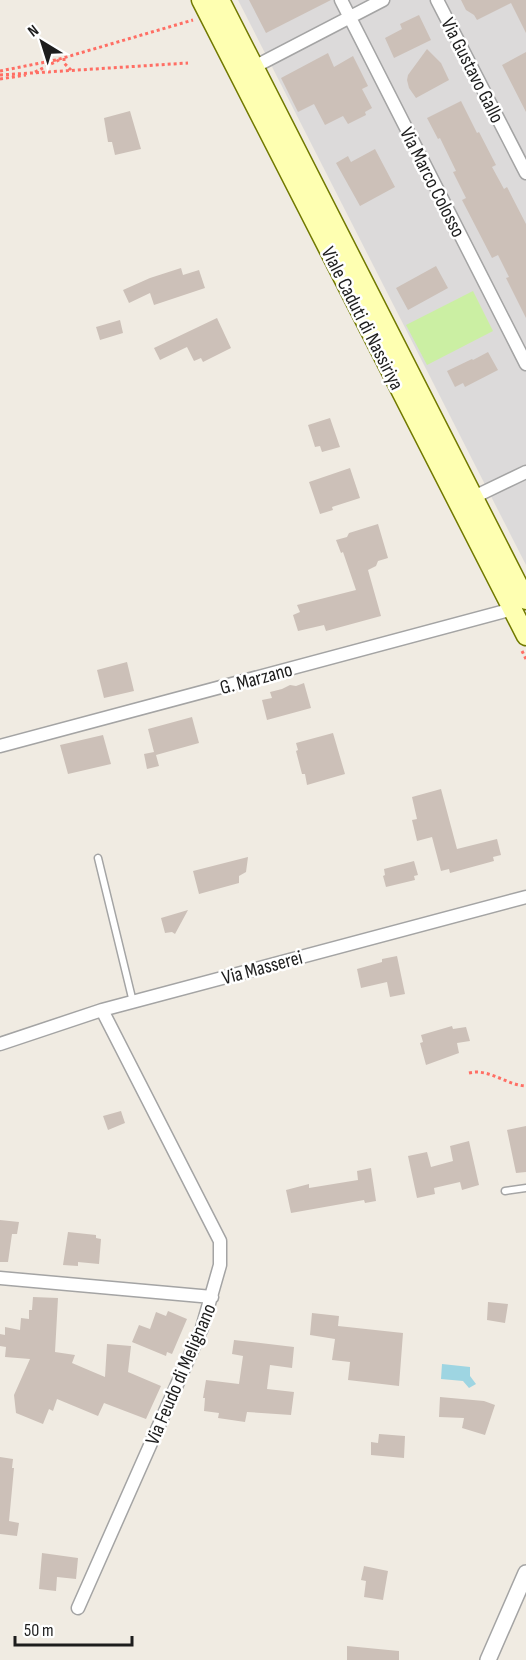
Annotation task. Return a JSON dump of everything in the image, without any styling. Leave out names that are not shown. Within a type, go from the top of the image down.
[{"type":"main road","name":"Viale Caduti di Nassiriya","points":[[210,5],[254,67],[474,497],[519,605],[526,636]]},
{"type":"main road","name":"Viale Caduti di Nassiriya","points":[[210,5],[519,605]]},
{"type":"street","name":"Via Marco Colosso","points":[[341,0],[526,364]]},
{"type":"street","points":[[254,67],[383,0]]},
{"type":"street","name":"Via Gustavo Gallo","points":[[437,0],[526,173]]},
{"type":"street","points":[[474,497],[526,471]]},
{"type":"street","name":"G. Marzano","points":[[0,746],[519,605]]},
{"type":"street","name":"Via Masserei","points":[[0,1044],[102,1010],[526,897]]},
{"type":"street","name":"Via Feudo di Melignano","points":[[78,1608],[202,1328],[220,1265],[220,1241],[102,1010]]},
{"type":"street","points":[[0,1278],[212,1297]]},
{"type":"street","points":[[488,1660],[526,1573]]},
{"type":"lane","points":[[98,858],[133,1002]]},
{"type":"lane","points":[[505,1191],[526,1188]]},
{"type":"path","points":[[0,75],[64,57],[210,5]]},
{"type":"path","points":[[64,57],[64,63],[73,71]]},
{"type":"path","points":[[33,73],[64,57]]},
{"type":"path","points":[[0,75],[188,63]]},
{"type":"path","points":[[469,1073],[481,1071],[508,1082],[526,1086]]},
{"type":"shaded area","points":[[238,0],[526,0],[526,565]]},
{"type":"green space","points":[[473,291],[493,331],[427,365],[406,325]]},
{"type":"water","points":[[442,1364],[470,1367],[470,1376],[476,1384],[469,1388],[463,1381],[441,1379]]},
{"type":"building","points":[[249,0],[331,0],[266,33]]},
{"type":"building","points":[[461,0],[526,0],[526,33],[511,3],[477,20],[466,10]]},
{"type":"building","points":[[419,15],[431,40],[394,58],[385,38],[402,29],[400,24]]},
{"type":"building","points":[[427,49],[441,63],[449,80],[416,98],[409,88],[408,75]]},
{"type":"building","points":[[526,52],[526,112],[502,65]]},
{"type":"building","points":[[328,53],[334,67],[353,56],[368,86],[362,89],[372,108],[365,112],[366,115],[348,124],[343,116],[325,125],[314,104],[298,112],[281,78]]},
{"type":"building","points":[[461,101],[496,165],[492,167],[504,189],[507,187],[526,224],[526,318],[506,278],[509,277],[498,255],[492,258],[462,200],[466,198],[453,172],[456,171],[440,138],[438,139],[427,118]]},
{"type":"building","points":[[130,111],[141,149],[115,155],[112,142],[108,142],[104,118]]},
{"type":"building","points":[[375,149],[395,187],[360,206],[336,163],[348,156],[351,162]]},
{"type":"building","points":[[436,266],[448,288],[408,310],[396,288]]},
{"type":"building","points":[[181,268],[183,275],[199,270],[205,288],[154,305],[150,293],[129,303],[123,290]]},
{"type":"building","points":[[217,318],[231,348],[203,362],[201,358],[194,361],[187,347],[160,360],[154,348]]},
{"type":"building","points":[[120,320],[123,333],[100,340],[96,327]]},
{"type":"building","points":[[488,352],[498,370],[465,387],[463,383],[455,387],[447,371]]},
{"type":"building","points":[[330,418],[340,447],[322,452],[320,446],[315,447],[308,425]]},
{"type":"building","points":[[350,468],[360,498],[332,507],[333,510],[320,514],[309,482]]},
{"type":"building","points":[[378,524],[388,558],[378,561],[376,566],[368,570],[381,616],[326,631],[324,625],[298,631],[293,615],[300,612],[297,605],[356,590],[343,552],[341,553],[336,540],[347,537],[349,533]]},
{"type":"building","points":[[127,662],[134,691],[104,698],[97,670]]},
{"type":"building","points":[[304,683],[311,708],[267,720],[262,700],[272,698],[270,692]]},
{"type":"building","points":[[192,717],[199,743],[156,755],[159,766],[147,769],[144,754],[154,752],[148,729]]},
{"type":"building","points":[[333,733],[345,774],[307,785],[305,774],[302,774],[296,743]]},
{"type":"building","points":[[103,735],[111,764],[68,774],[60,745]]},
{"type":"building","points":[[441,789],[457,849],[497,839],[501,855],[493,857],[494,861],[450,873],[449,869],[441,871],[432,837],[417,841],[412,820],[417,819],[412,797]]},
{"type":"building","points":[[248,857],[246,872],[239,876],[239,883],[199,894],[193,871]]},
{"type":"building","points":[[414,861],[418,875],[414,876],[415,880],[386,887],[384,869]]},
{"type":"building","points":[[188,910],[175,934],[165,933],[161,918]]},
{"type":"building","points":[[397,956],[405,994],[390,997],[387,982],[361,988],[357,969]]},
{"type":"building","points":[[452,1026],[453,1029],[466,1027],[470,1041],[457,1043],[459,1053],[426,1065],[420,1043],[423,1042],[421,1035]]},
{"type":"building","points":[[121,1111],[125,1123],[108,1130],[103,1116]]},
{"type":"building","points":[[526,1126],[526,1172],[516,1173],[507,1130]]},
{"type":"building","points":[[469,1141],[479,1185],[462,1190],[460,1182],[434,1188],[435,1194],[417,1198],[408,1156],[427,1152],[431,1167],[453,1161],[450,1146]]},
{"type":"building","points":[[371,1168],[376,1201],[365,1203],[364,1200],[291,1213],[286,1190],[309,1184],[309,1188],[358,1180],[357,1171]]},
{"type":"building","points":[[0,1220],[19,1222],[17,1234],[12,1234],[8,1262],[0,1262]]},
{"type":"building","points":[[68,1232],[96,1235],[96,1238],[101,1239],[99,1264],[78,1262],[78,1266],[63,1265]]},
{"type":"building","points":[[33,1297],[58,1298],[55,1352],[75,1355],[72,1363],[105,1377],[107,1344],[131,1346],[128,1372],[161,1386],[146,1419],[104,1403],[98,1416],[57,1399],[53,1411],[49,1409],[43,1424],[16,1413],[14,1395],[30,1359],[5,1357],[6,1347],[0,1346],[0,1334],[5,1335],[5,1327],[20,1330],[21,1318],[29,1319]]},
{"type":"building","points":[[488,1302],[508,1304],[505,1323],[487,1320]]},
{"type":"building","points":[[168,1311],[187,1319],[172,1354],[167,1352],[166,1356],[132,1342],[139,1325],[150,1329],[156,1312],[166,1316]]},
{"type":"building","points":[[312,1313],[339,1316],[338,1326],[403,1333],[399,1386],[348,1380],[350,1362],[332,1360],[335,1339],[310,1335]]},
{"type":"building","points":[[234,1340],[294,1347],[292,1368],[270,1365],[267,1389],[294,1392],[291,1415],[247,1412],[245,1422],[218,1418],[219,1413],[204,1411],[205,1398],[203,1398],[206,1380],[239,1384],[243,1356],[232,1354]]},
{"type":"building","points":[[440,1397],[484,1401],[495,1405],[485,1435],[462,1428],[464,1418],[439,1417]]},
{"type":"building","points":[[379,1434],[405,1436],[404,1458],[371,1455],[371,1442],[378,1443]]},
{"type":"building","points":[[0,1457],[13,1459],[9,1521],[19,1523],[17,1536],[0,1534]]},
{"type":"building","points":[[42,1553],[78,1558],[76,1579],[57,1577],[56,1591],[39,1589]]},
{"type":"building","points":[[364,1566],[388,1571],[383,1600],[364,1597],[366,1581],[361,1580]]},
{"type":"building","points":[[347,1646],[399,1651],[399,1660],[347,1660]]}]
